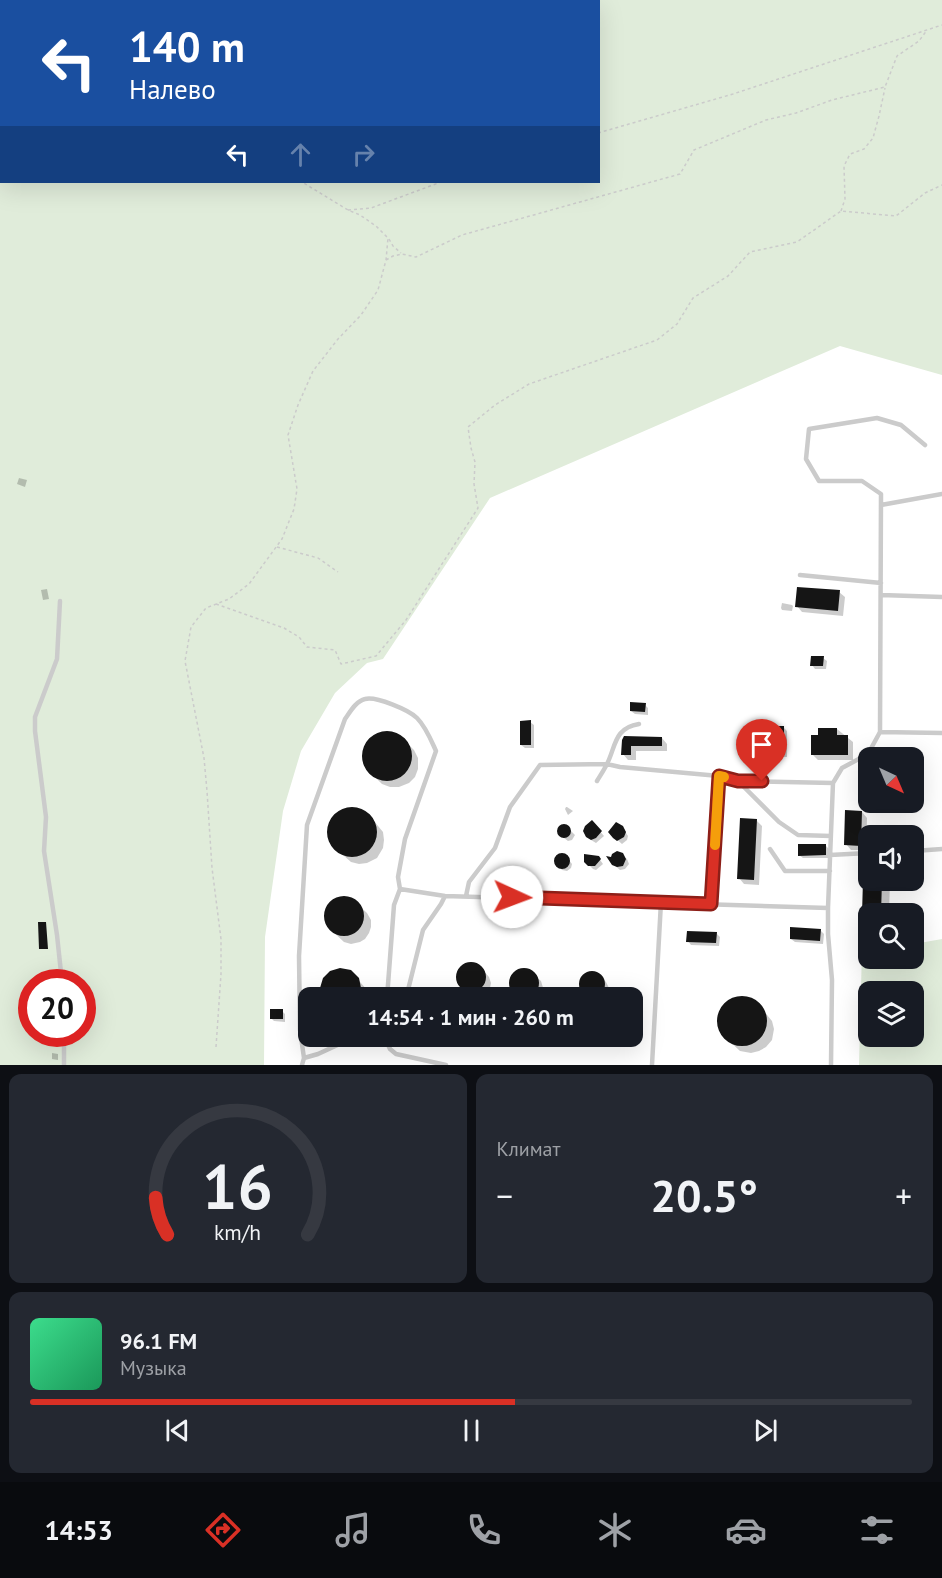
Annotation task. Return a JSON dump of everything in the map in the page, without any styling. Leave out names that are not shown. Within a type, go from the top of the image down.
[{"type":"lane","points":[[831,1065],[832,980],[828,908],[833,783],[842,768],[868,754],[880,732],[881,494],[862,481],[819,481],[806,459],[809,429],[878,418],[901,425],[925,446]]},
{"type":"lane","points":[[881,505],[942,494]]},
{"type":"lane","points":[[800,575],[881,583]]},
{"type":"lane","points":[[881,595],[942,597]]},
{"type":"lane","points":[[60,601],[57,659],[35,717],[35,731],[46,817],[44,852],[61,969]]},
{"type":"lane","points":[[302,1065],[304,1058],[300,1029],[299,956],[307,825],[345,719],[353,707],[364,699],[382,699],[417,717],[430,736],[436,751],[405,838],[398,877],[400,889],[394,905],[388,987]]},
{"type":"lane","points":[[597,782],[618,736],[631,725],[639,724]]},
{"type":"lane","points":[[880,732],[942,733]]},
{"type":"lane","points":[[466,896],[470,882],[495,848],[510,807],[540,765],[607,764],[719,776],[738,781],[833,783]]},
{"type":"lane","points":[[711,904],[719,776]]},
{"type":"lane","points":[[738,781],[779,822],[798,835],[831,836]]},
{"type":"lane","points":[[770,849],[785,871],[830,871]]},
{"type":"lane","points":[[924,850],[942,849]]},
{"type":"lane","points":[[830,855],[858,854]]},
{"type":"lane","points":[[400,889],[445,896],[828,908]]},
{"type":"lane","points":[[409,987],[423,930],[445,896]]},
{"type":"lane","points":[[652,1065],[661,902]]},
{"type":"lane","points":[[64,1047],[64,1065]]},
{"type":"lane","points":[[304,1058],[333,1047]]},
{"type":"lane","points":[[389,1047],[396,1054],[446,1065]]},
{"type":"path","points":[[600,132],[733,94],[942,25]]},
{"type":"path","points":[[216,604],[284,628],[299,636],[307,647],[335,650],[341,664],[376,656],[406,620],[478,508],[474,484],[475,462],[468,427],[495,405],[529,384],[657,340],[677,324],[693,298],[728,276],[750,252],[797,242],[841,211],[845,199],[844,166],[850,154],[864,149],[873,138],[885,87],[897,56],[919,41],[927,30]]},
{"type":"path","points":[[386,260],[402,254],[416,257],[462,235],[680,174],[694,150],[766,120],[885,87]]},
{"type":"path","points":[[305,183],[376,226],[402,254]]},
{"type":"path","points":[[348,210],[371,208],[438,183]]},
{"type":"path","points":[[841,211],[896,216],[925,193],[942,185]]},
{"type":"path","points":[[216,1047],[221,939],[212,868],[204,758],[185,661],[191,627],[206,608],[229,599],[249,584],[282,539],[294,509],[297,489],[288,435],[298,405],[313,371],[338,339],[361,315],[378,290],[386,260],[388,238]]},
{"type":"path","points":[[276,546],[318,558],[338,572]]},
{"type":"green space","points":[[600,0],[942,0],[942,375],[840,346],[490,498],[383,659],[367,663],[335,693],[301,751],[283,811],[265,937],[264,1065],[0,1065],[0,183],[600,183]]},
{"type":"green space","points":[[942,939],[942,1065],[859,1065],[859,1047],[924,1047],[924,981],[861,981],[862,969],[924,969],[924,942]]},
{"type":"building","points":[[797,587],[840,590],[838,611],[795,607]]},
{"type":"building","points":[[811,656],[824,656],[823,666],[810,666]]},
{"type":"building","points":[[630,702],[646,703],[645,712],[630,711]]},
{"type":"building","points":[[531,720],[531,745],[520,745],[520,721]]},
{"type":"building","points":[[773,726],[784,726],[784,754],[773,754]]},
{"type":"building","points":[[818,728],[837,728],[837,735],[848,735],[848,755],[811,755],[811,735],[818,735]]},
{"type":"building","points":[[382,731],[392,731],[405,738],[412,751],[412,761],[405,774],[392,781],[382,781],[373,777],[366,770],[362,761],[362,751],[366,742],[373,735]]},
{"type":"building","points":[[624,736],[662,737],[662,746],[631,746],[631,755],[621,755]]},
{"type":"building","points":[[347,807],[357,807],[370,814],[377,827],[377,837],[370,850],[357,857],[347,857],[338,853],[331,846],[327,837],[327,827],[331,818],[338,811]]},
{"type":"building","points":[[845,810],[858,811],[858,813],[862,813],[862,825],[858,825],[858,846],[844,845]]},
{"type":"building","points":[[740,818],[757,819],[754,880],[737,879]]},
{"type":"building","points":[[592,820],[602,831],[591,840],[583,831]]},
{"type":"building","points":[[616,822],[623,826],[626,832],[624,837],[617,841],[608,832]]},
{"type":"building","points":[[561,824],[567,824],[571,831],[567,838],[561,838],[557,834],[557,828]]},
{"type":"building","points":[[798,844],[826,844],[826,855],[798,856]]},
{"type":"building","points":[[617,851],[623,853],[626,859],[623,866],[612,865],[606,856],[611,857]]},
{"type":"building","points":[[562,853],[568,855],[570,861],[568,867],[562,869],[556,867],[554,861],[556,855]]},
{"type":"building","points":[[584,854],[599,856],[601,859],[595,866],[588,866],[584,862]]},
{"type":"building","points":[[863,891],[882,891],[881,903],[862,903]]},
{"type":"building","points":[[344,896],[352,897],[358,902],[363,908],[363,924],[358,930],[352,935],[344,936],[336,935],[330,930],[325,924],[324,916],[325,908],[330,902],[336,897]]},
{"type":"building","points":[[38,922],[46,922],[48,949],[39,949]]},
{"type":"building","points":[[790,927],[821,929],[820,941],[790,939]]},
{"type":"building","points":[[687,931],[717,932],[716,943],[686,942]]},
{"type":"building","points":[[465,963],[477,963],[485,971],[486,977],[483,987],[459,987],[457,983],[457,971]]},
{"type":"building","points":[[340,968],[351,970],[359,978],[361,987],[320,987],[323,978],[330,971]]},
{"type":"building","points":[[518,969],[530,969],[538,977],[538,987],[510,987],[510,977]]},
{"type":"building","points":[[587,972],[597,972],[604,979],[604,987],[580,987],[580,979]]},
{"type":"building","points":[[737,996],[747,996],[760,1003],[767,1016],[767,1026],[760,1039],[747,1046],[737,1046],[728,1042],[721,1035],[717,1026],[717,1016],[721,1007],[728,1000]]},
{"type":"building","points":[[270,1009],[283,1009],[283,1019],[270,1019]]},
{"type":"slow traffic","points":[[715,845],[719,776],[724,777]]},
{"type":"route","points":[[512,897],[711,904],[719,776],[738,781],[762,781]]}]
